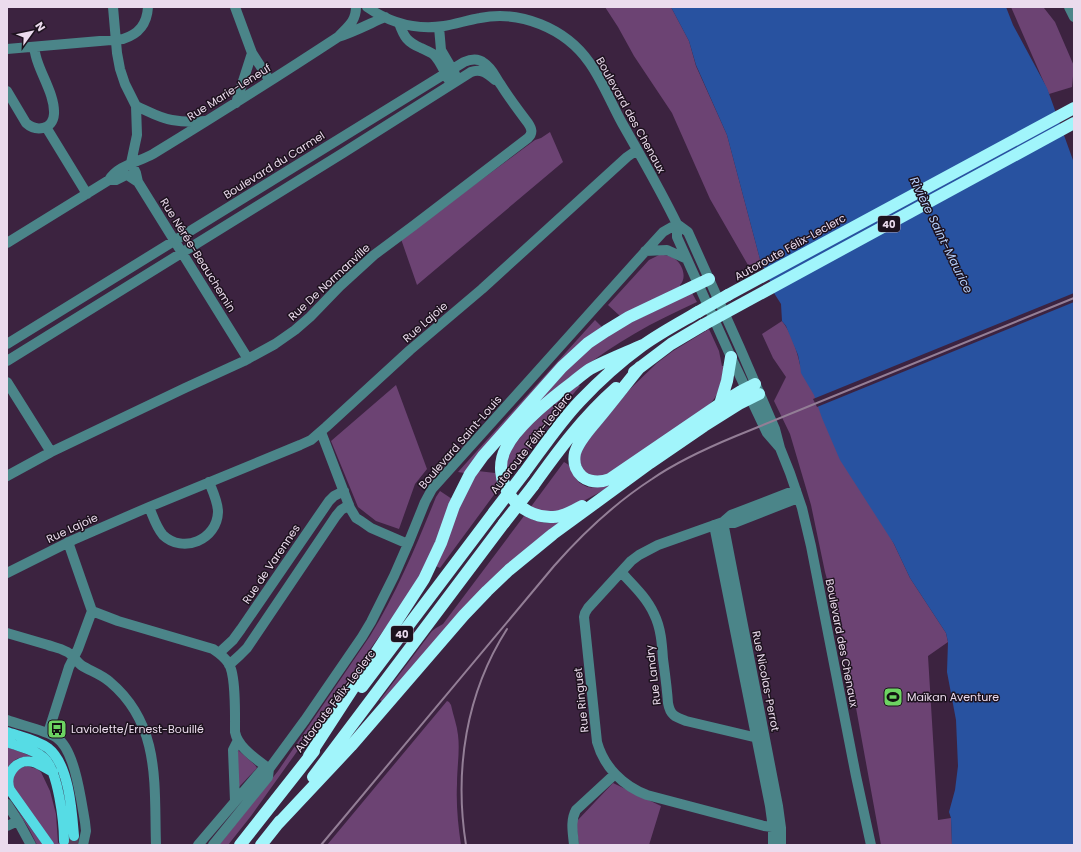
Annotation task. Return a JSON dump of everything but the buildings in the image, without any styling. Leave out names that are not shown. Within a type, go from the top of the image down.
[{"type":"highway","name":"Autoroute Félix-Leclerc","points":[[240,845],[560,425],[580,401],[604,377],[643,345],[698,312],[1074,108]]},
{"type":"highway","name":"40","points":[[261,845],[569,437],[588,414],[610,393],[640,367],[671,344],[703,325],[1074,123]]},
{"type":"highway","points":[[309,756],[424,579],[441,543],[461,492],[470,474],[483,456],[562,367],[583,347],[623,320],[704,282]]},
{"type":"highway","points":[[611,491],[562,515],[554,517],[539,515],[520,506],[507,493],[502,477],[502,459],[507,446],[516,434],[564,389],[589,370],[643,345]]},
{"type":"highway","points":[[720,404],[727,381],[731,357]]},
{"type":"highway","points":[[640,367],[586,435],[576,450],[574,460],[575,466],[581,476],[586,480],[599,482],[610,479],[720,404],[753,391]]},
{"type":"highway","points":[[275,827],[351,746],[484,594],[502,577],[536,547],[611,491],[682,441],[727,412],[753,391]]},
{"type":"main road","points":[[7,732],[42,745],[51,751],[57,758],[63,768],[66,780],[74,836]]},
{"type":"main road","points":[[7,742],[41,755],[48,762],[53,772],[61,810],[64,841]]},
{"type":"main road","points":[[49,845],[13,795],[8,779],[10,772],[15,767],[26,762],[35,763],[53,772]]},
{"type":"street","points":[[7,243],[12,238],[109,180],[114,174],[131,163],[137,135],[136,106],[125,84],[120,69],[113,7]]},
{"type":"street","points":[[7,49],[116,40],[130,37],[141,28],[145,21],[148,7]]},
{"type":"street","points":[[235,7],[252,53],[270,81]]},
{"type":"street","name":"Rue Marie-Leneuf","points":[[131,163],[147,157],[236,103],[338,37],[353,21],[356,15],[356,7]]},
{"type":"street","name":"Boulevard des Chenaux","points":[[367,7],[399,23],[414,26],[439,27],[485,17],[508,16],[530,20],[542,25],[558,33],[573,44],[582,53],[597,74],[677,224],[687,231],[731,357],[753,391]]},
{"type":"street","points":[[1069,7],[1074,17]]},
{"type":"street","name":"Rue Marie-Leneuf","points":[[338,37],[350,34],[385,17]]},
{"type":"street","points":[[399,23],[407,40],[433,54],[448,71],[455,82]]},
{"type":"street","points":[[439,27],[441,50],[448,71]]},
{"type":"street","points":[[7,91],[26,123],[30,127],[40,129],[50,124],[54,114],[51,98],[34,47]]},
{"type":"street","points":[[236,103],[252,53]]},
{"type":"street","name":"Boulevard du Carmel","points":[[7,344],[448,71],[467,60],[474,60],[481,66]]},
{"type":"street","points":[[7,361],[481,66]]},
{"type":"street","name":"Rue De Normanville","points":[[7,476],[51,452],[248,359],[275,344],[302,324],[366,261],[477,178],[529,136],[532,131],[531,127],[500,85],[492,70],[481,66]]},
{"type":"street","points":[[136,106],[172,120],[206,121]]},
{"type":"street","points":[[46,127],[87,194]]},
{"type":"street","name":"Rue Lajoie","points":[[7,573],[68,542],[209,482],[300,446],[311,440],[410,350],[482,289],[627,157],[637,150]]},
{"type":"street","name":"Rue Nérée-Beauchemin","points":[[131,163],[136,173],[138,182],[248,359]]},
{"type":"street","points":[[109,180],[116,180],[126,175],[138,182]]},
{"type":"street","points":[[263,186],[270,198]]},
{"type":"street","name":"Boulevard des Chenaux","points":[[677,224],[677,236],[687,259],[704,282],[753,391],[767,433],[780,448],[797,494],[811,546],[871,845]]},
{"type":"street","name":"Boulevard Saint-Louis","points":[[212,845],[268,776],[269,769],[292,740],[365,633],[386,594],[432,489],[645,251],[663,232],[677,224]]},
{"type":"street","points":[[645,251],[667,250],[687,259]]},
{"type":"street","points":[[81,298],[89,310]]},
{"type":"street","points":[[7,382],[51,452]]},
{"type":"street","points":[[321,432],[353,514],[356,518],[371,528],[408,544]]},
{"type":"street","points":[[149,507],[157,526],[163,534],[172,541],[182,544],[193,543],[203,539],[211,532],[218,517],[218,506],[209,482]]},
{"type":"street","name":"Rue de Varennes","points":[[219,653],[233,640],[241,629],[329,501],[334,496],[344,491]]},
{"type":"street","name":"Rue Ringuet","points":[[777,828],[756,824],[647,795],[631,787],[615,774],[603,758],[597,739],[584,617],[588,608],[635,557],[650,548],[718,524],[734,523],[797,494]]},
{"type":"street","points":[[229,665],[247,648],[336,516],[349,504]]},
{"type":"street","name":"Rue Nicolas-Perrot","points":[[718,524],[761,739],[771,811],[781,845]]},
{"type":"street","points":[[48,734],[69,667],[78,649],[92,611],[68,542]]},
{"type":"street","name":"Rue Landry","points":[[621,572],[648,603],[657,620],[662,642],[668,703],[672,714],[677,718],[686,721],[761,739]]},
{"type":"street","points":[[92,611],[118,621],[209,648],[225,658],[232,676],[236,732],[238,740],[243,748],[269,769]]},
{"type":"street","points":[[7,633],[66,651],[82,665],[106,678],[127,699],[144,728],[151,752],[154,770],[156,845]]},
{"type":"street","points":[[7,720],[57,738],[67,749],[72,761],[86,827],[83,845]]},
{"type":"street","points":[[235,801],[233,750],[238,740]]},
{"type":"street","name":"Boulevard Saint-Louis","points":[[198,845],[262,770],[269,769]]},
{"type":"street","points":[[574,845],[572,824],[573,816],[576,810],[615,774]]},
{"type":"street","points":[[7,804],[31,845]]},
{"type":"street","points":[[7,826],[18,821]]},
{"type":"street","name":"Rue Nicolas-Perrot","points":[[773,845],[777,828]]},
{"type":"shaded area","points":[[605,7],[671,7],[689,41],[696,66],[727,135],[761,263],[748,265],[710,199],[672,113],[634,56]]},
{"type":"shaded area","points":[[1011,7],[1044,8],[1055,22],[1074,66],[1072,87],[1049,94]]},
{"type":"shaded area","points":[[550,132],[563,162],[417,285],[401,239],[535,140]]},
{"type":"shaded area","points":[[659,255],[665,255],[675,259],[682,268],[684,275],[680,287],[620,316],[608,305],[649,260]]},
{"type":"shaded area","points":[[692,293],[697,302],[649,325],[620,342],[594,360],[534,409],[546,391],[571,363],[611,332]]},
{"type":"shaded area","points":[[595,320],[602,327],[464,473],[458,472]]},
{"type":"shaded area","points":[[782,321],[793,342],[800,365],[894,544],[910,578],[946,633],[948,642],[928,656],[938,820],[951,818],[952,845],[881,845],[852,686],[811,505],[790,434],[774,401],[786,377],[773,358],[762,334]]},
{"type":"shaded area","points":[[709,329],[719,351],[722,366],[724,366],[720,388],[716,397],[708,406],[603,478],[583,473],[579,465],[581,449],[629,390],[657,363],[673,351]]},
{"type":"shaded area","points":[[396,385],[427,469],[415,484],[399,529],[376,521],[358,507],[331,441]]},
{"type":"shaded area","points":[[578,385],[580,386],[506,477],[506,456],[526,430],[559,399]]},
{"type":"shaded area","points":[[564,462],[571,468],[577,480],[585,486],[595,488],[613,483],[602,491],[578,504],[552,513],[530,508]]},
{"type":"shaded area","points":[[478,471],[495,473],[499,488],[440,568],[436,566],[453,520]]},
{"type":"shaded area","points":[[440,491],[452,499],[426,567],[398,610],[251,816],[228,845],[219,845],[278,771],[370,636],[398,585],[436,497]]},
{"type":"shaded area","points":[[524,516],[545,523],[558,522],[559,525],[384,703],[380,700],[432,631],[443,624]]},
{"type":"shaded area","points":[[447,701],[451,705],[458,735],[457,799],[461,845],[327,845]]},
{"type":"shaded area","points":[[7,747],[31,756],[17,759],[11,763],[7,769]]},
{"type":"shaded area","points":[[238,750],[257,768],[238,788],[237,751]]},
{"type":"shaded area","points":[[27,766],[41,772],[50,791],[56,814],[58,843],[79,834],[76,845],[54,845],[14,790],[14,774],[22,767]]},
{"type":"shaded area","points":[[613,783],[661,806],[649,845],[579,845],[576,822]]},
{"type":"shaded area","points":[[16,808],[43,845],[37,845]]},
{"type":"water","name":"Rivière Saint-Maurice","points":[[671,7],[1006,7],[1013,25],[1047,88],[1074,163],[1074,845],[952,845],[951,818],[949,812],[955,790],[958,766],[956,720],[947,672],[948,642],[946,633],[910,578],[894,544],[840,460],[814,395],[801,373],[798,355],[786,326],[782,321],[781,304],[774,293],[767,273],[761,263],[727,135],[696,65],[689,41]]},
{"type":"pier","points":[[1074,293],[1074,302],[817,407],[813,399]]},
{"type":"tunnel","points":[[73,845],[74,836]]},
{"type":"railway","points":[[321,845],[554,566],[600,519],[638,488],[672,466],[714,445],[1074,298]]},
{"type":"railway","points":[[466,845],[462,789],[463,761],[467,733],[473,706],[482,679],[493,654],[507,629]]},
{"type":"place","name":"Maïkan Aventure","points":[[893,697]]},
{"type":"place","name":"Laviolette/Ernest-Bouillé","points":[[57,729]]}]
